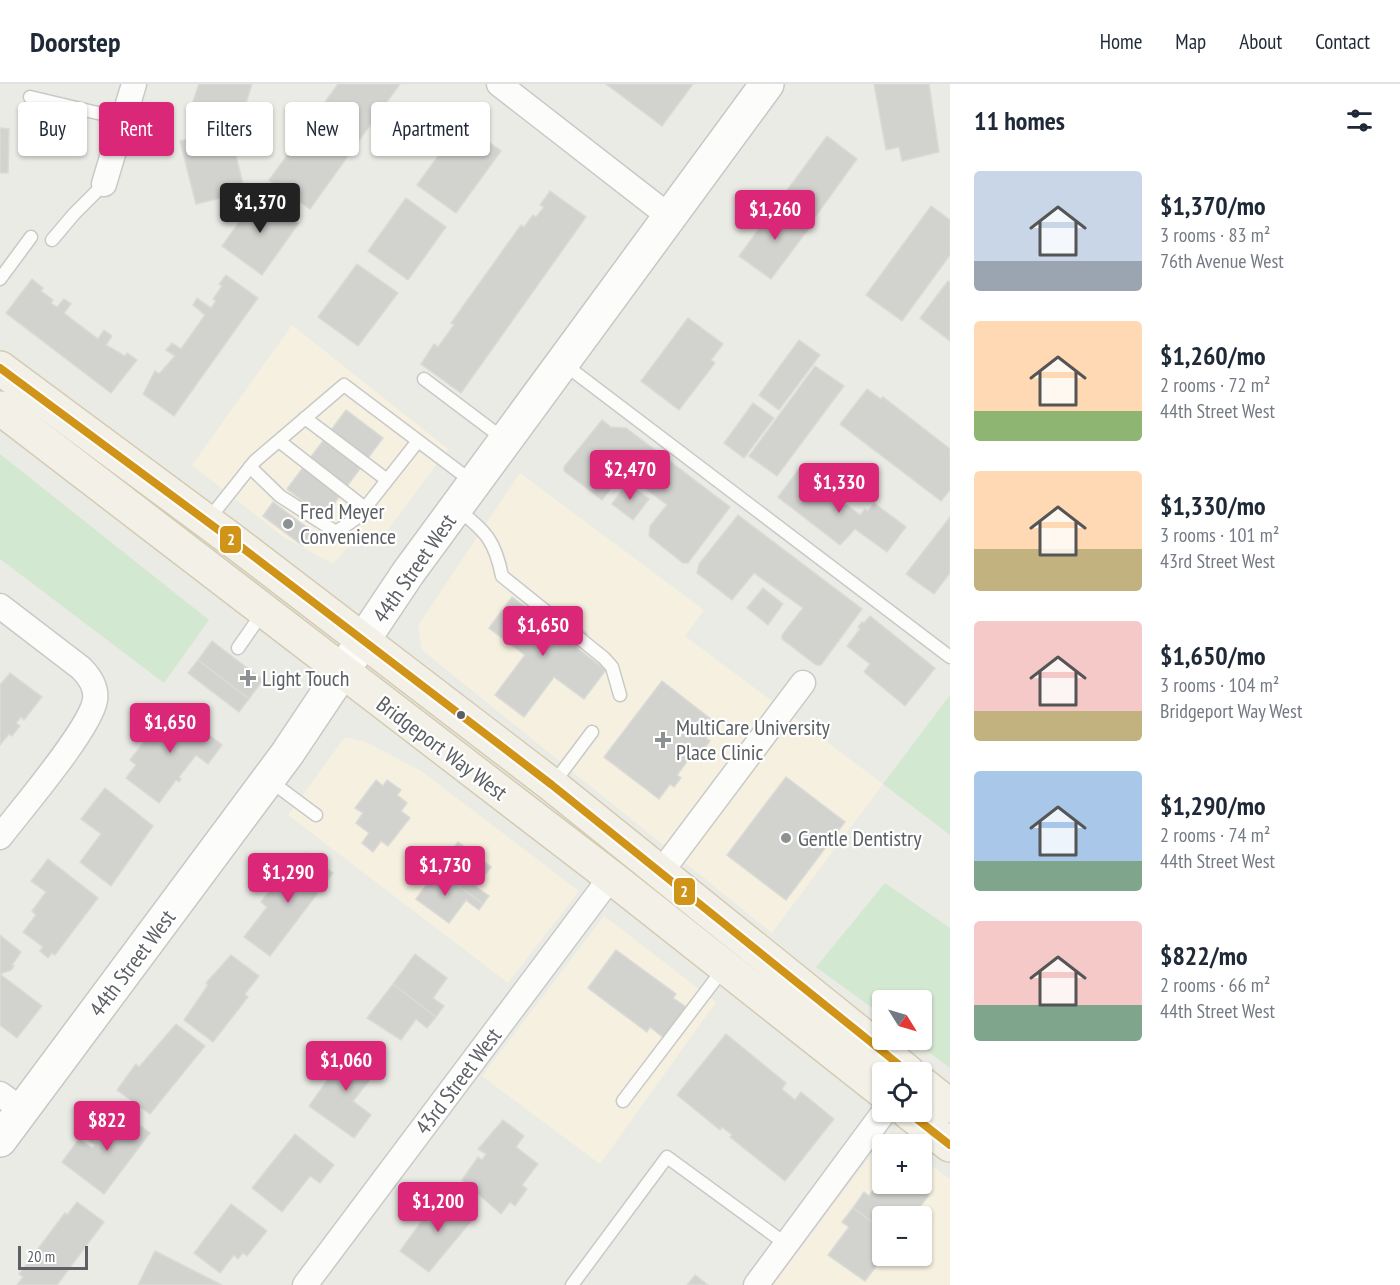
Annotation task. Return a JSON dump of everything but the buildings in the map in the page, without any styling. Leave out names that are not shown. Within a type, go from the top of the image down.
[{"type":"main road","name":"Bridgeport Way West","points":[[0,368],[207,521],[552,785],[896,1062]]},
{"type":"main road","name":"Bridgeport Way West","points":[[0,408],[342,673],[611,876],[872,1083]]},
{"type":"main road","points":[[932,1092],[950,1106]]},
{"type":"main road","points":[[921,1122],[950,1145]]},
{"type":"street","points":[[128,102],[134,84]]},
{"type":"street","points":[[499,84],[670,217]]},
{"type":"street","name":"44th Street West","points":[[0,1140],[11,1102],[268,780],[465,496],[767,84]]},
{"type":"street","points":[[104,184],[112,156]]},
{"type":"street","points":[[0,606],[81,668],[91,679],[95,693],[94,707],[86,723],[0,837]]},
{"type":"street","points":[[661,872],[803,683]]},
{"type":"street","name":"43rd Street West","points":[[305,1285],[611,876]]},
{"type":"street","points":[[756,1285],[877,1122]]},
{"type":"lane","points":[[30,97],[99,113]]},
{"type":"lane","points":[[52,240],[104,184]]},
{"type":"lane","points":[[0,279],[31,237]]},
{"type":"lane","points":[[563,363],[950,657]]},
{"type":"lane","points":[[424,379],[506,440]]},
{"type":"lane","points":[[207,521],[250,467],[344,385],[418,441],[465,496],[497,554],[502,576],[604,658],[612,667],[620,695]]},
{"type":"lane","points":[[305,418],[387,480]]},
{"type":"lane","points":[[279,441],[365,508]]},
{"type":"lane","points":[[250,467],[280,496],[336,532],[358,517],[418,441]]},
{"type":"lane","points":[[238,648],[264,611]]},
{"type":"lane","points":[[552,785],[592,732]]},
{"type":"lane","points":[[268,780],[316,815]]},
{"type":"lane","points":[[623,1101],[725,967]]},
{"type":"lane","points":[[572,1285],[667,1157],[786,1244]]},
{"type":"shaded area","points":[[292,325],[448,449],[376,546],[361,544],[346,549],[333,564],[285,538],[192,465]]},
{"type":"shaded area","points":[[520,473],[704,610],[685,636],[883,784],[772,933],[422,650],[418,626]]},
{"type":"shaded area","points":[[345,737],[366,742],[421,771],[579,891],[508,983],[288,815]]},
{"type":"shaded area","points":[[604,916],[716,1002],[600,1164],[482,1076]]},
{"type":"shaded area","points":[[872,1153],[872,1194],[932,1194],[932,1165],[950,1179],[950,1285],[773,1285]]},
{"type":"green space","points":[[0,454],[209,620],[164,683],[0,559]]},
{"type":"green space","points":[[950,695],[950,835],[883,784]]},
{"type":"green space","points":[[885,883],[950,928],[950,1068],[926,1050],[932,1050],[932,990],[872,990],[872,1008],[816,967]]},
{"type":"transit line","name":"2","points":[[0,368],[236,543],[552,785],[896,1062]]},
{"type":"transit line","name":"2","points":[[921,1122],[950,1145]]},
{"type":"place","name":"Fred Meyer Convenience","points":[[288,524]]},
{"type":"place","name":"Light Touch","points":[[248,678]]},
{"type":"place","name":"MultiCare University Place Clinic","points":[[663,740]]},
{"type":"place","name":"Gentle Dentistry","points":[[786,838]]}]
